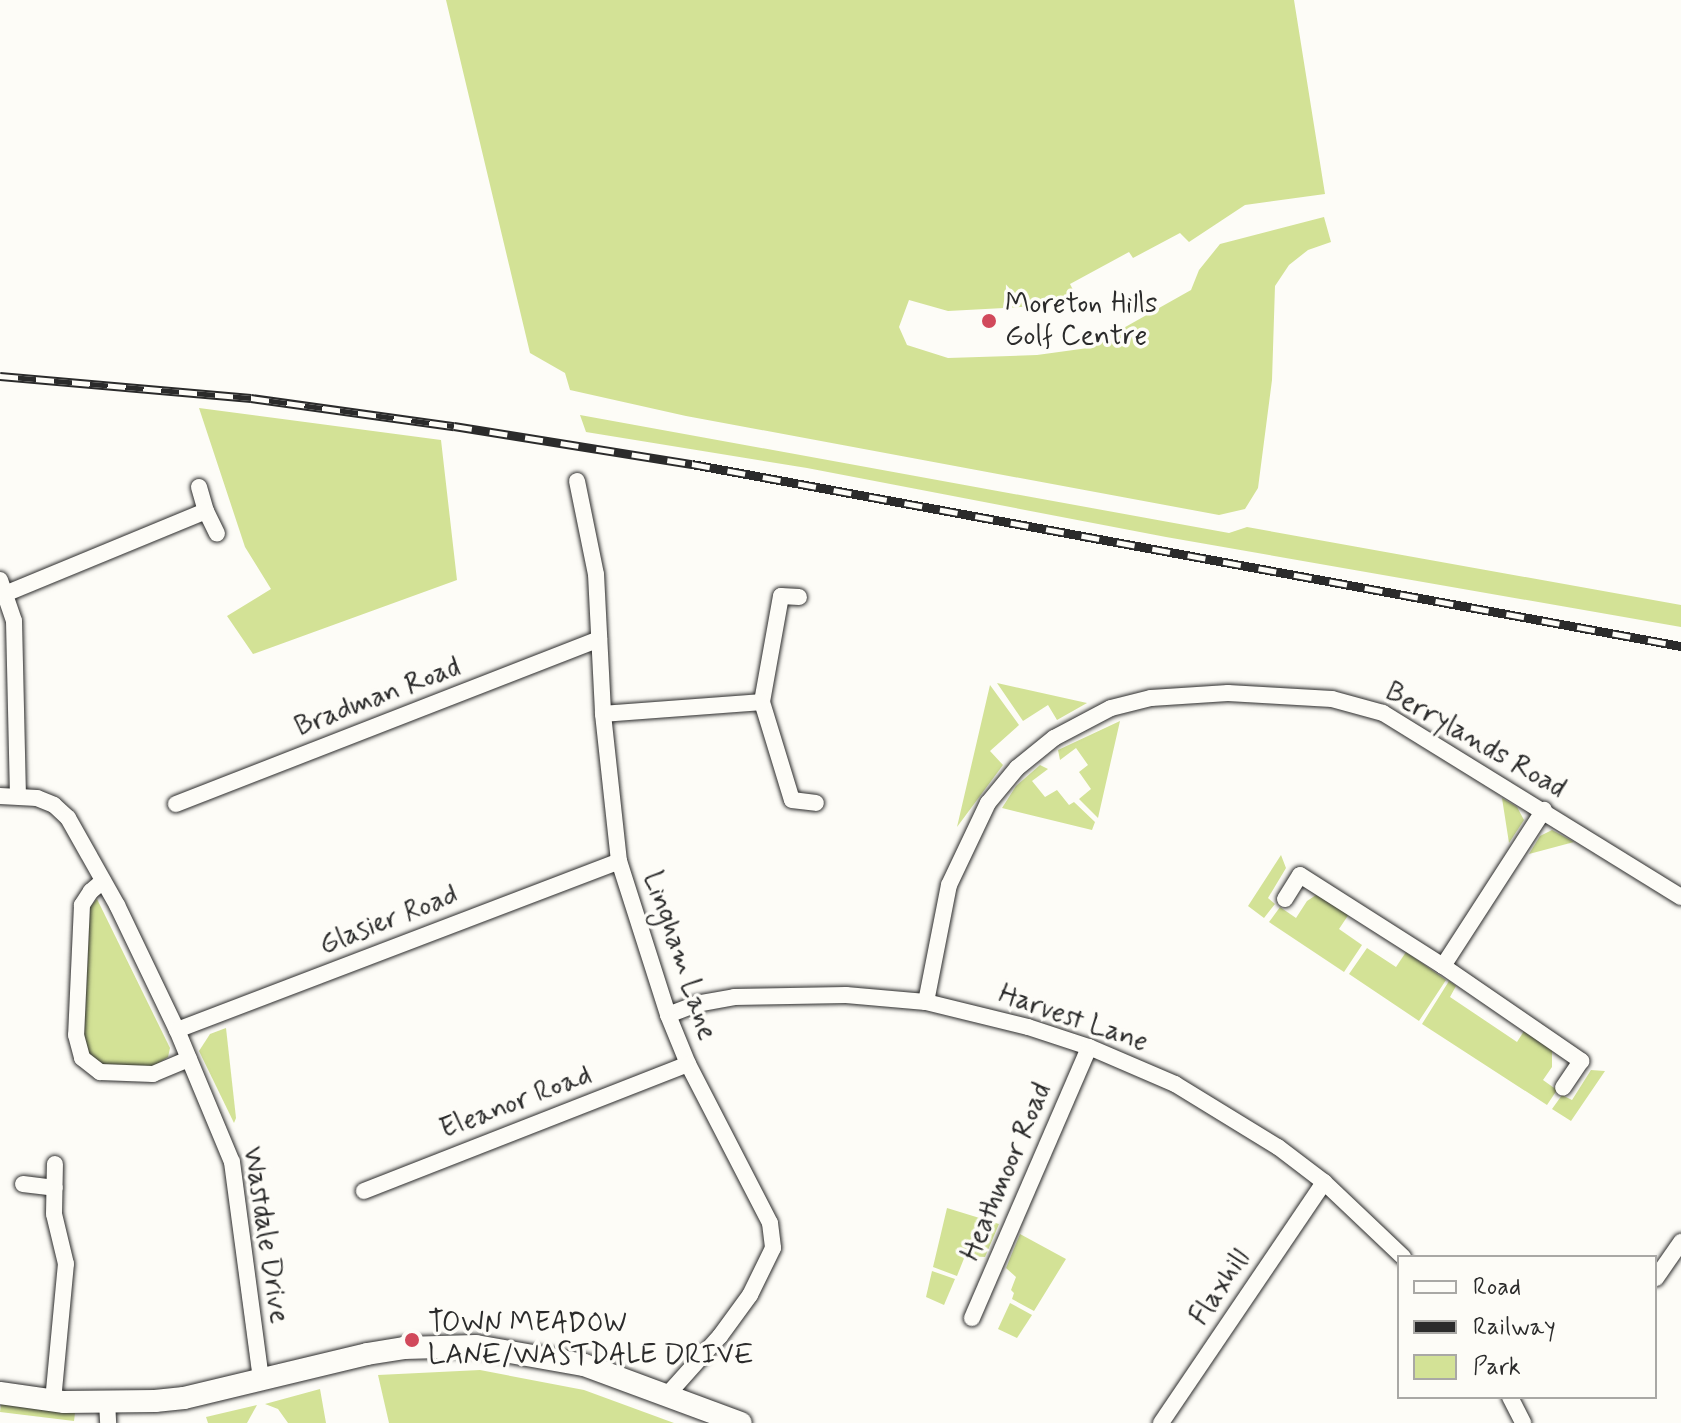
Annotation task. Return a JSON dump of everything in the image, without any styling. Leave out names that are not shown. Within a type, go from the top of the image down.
[{"type":"street","name":"Lingham Lane","points":[[577,481],[596,574],[603,714],[619,861],[668,1015],[688,1064],[770,1223],[773,1248],[750,1295],[720,1336],[667,1395]]},
{"type":"street","points":[[199,487],[217,534]]},
{"type":"street","points":[[18,796],[14,621],[4,586],[206,511]]},
{"type":"street","points":[[799,597],[781,596],[762,702],[792,800],[816,803]]},
{"type":"street","name":"Bradman Road","points":[[176,804],[599,639]]},
{"type":"street","name":"Berrylands Road","points":[[926,1002],[949,885],[988,803],[1039,749],[1111,708],[1151,698],[1199,694],[1349,702],[1399,720],[1681,897]]},
{"type":"street","points":[[603,714],[762,702]]},
{"type":"street","name":"Wastdale Drive","points":[[0,796],[37,798],[54,805],[68,818],[177,1030],[232,1162],[261,1378]]},
{"type":"street","points":[[1443,966],[1544,810]]},
{"type":"street","name":"Glasier Road","points":[[177,1030],[619,861]]},
{"type":"street","points":[[1285,899],[1300,875],[1443,966],[1581,1061],[1563,1088]]},
{"type":"street","points":[[103,881],[91,891],[82,905],[76,1035],[82,1058],[100,1072],[153,1074],[189,1059]]},
{"type":"street","name":"Harvest Lane","points":[[668,1015],[696,1004],[772,995],[846,995],[926,1002],[1028,1027],[1089,1047],[1175,1084],[1278,1147],[1324,1182],[1401,1255]]},
{"type":"street","name":"Heathmoor Road","points":[[972,1318],[1089,1047]]},
{"type":"street","name":"Eleanor Road","points":[[364,1191],[688,1064]]},
{"type":"street","points":[[53,1401],[66,1264],[54,1214],[55,1164]]},
{"type":"street","name":"Flaxhill","points":[[1161,1423],[1324,1182]]},
{"type":"street","points":[[23,1184],[55,1188]]},
{"type":"street","points":[[1657,1277],[1681,1242]]},
{"type":"street","points":[[0,1393],[108,1412],[404,1348],[476,1346],[584,1365],[741,1423]]},
{"type":"street","points":[[1511,1399],[1523,1423]]},
{"type":"green space","points":[[446,0],[1294,0],[1325,194],[1245,205],[1189,242],[1180,233],[1133,258],[1129,252],[1070,284],[1074,292],[1039,306],[948,311],[909,300],[899,327],[907,345],[948,358],[1037,355],[1088,348],[1191,290],[1199,270],[1220,244],[1324,217],[1331,242],[1308,250],[1289,265],[1275,286],[1272,380],[1258,488],[1245,509],[1219,515],[686,416],[570,390],[565,373],[530,353]]},
{"type":"green space","points":[[199,408],[441,440],[457,580],[253,654],[227,616],[271,589],[245,547]]},
{"type":"green space","points":[[580,415],[1229,533],[1247,527],[1681,605],[1681,627],[1166,537],[807,468],[586,432]]},
{"type":"green space","points":[[997,683],[1087,703],[1057,720],[1048,705],[1023,721]]},
{"type":"green space","points":[[990,685],[1019,725],[990,751],[1003,765],[957,827]]},
{"type":"green space","points":[[1120,721],[1098,818],[1079,799],[1091,789],[1079,772],[1088,765],[1076,748],[1060,760],[1058,750]]},
{"type":"green space","points":[[1040,765],[1048,769],[1032,781],[1045,797],[1057,790],[1069,805],[1074,802],[1095,822],[1092,830],[1002,808],[1016,786]]},
{"type":"green space","points":[[1502,798],[1517,807],[1524,820],[1509,843]]},
{"type":"green space","points":[[1552,830],[1574,842],[1529,854],[1540,836]]},
{"type":"green space","points":[[1281,855],[1286,868],[1268,898],[1275,904],[1264,918],[1248,906]]},
{"type":"green space","points":[[1316,895],[1349,914],[1339,929],[1362,945],[1344,972],[1269,922],[1280,907],[1296,918],[1307,901]]},
{"type":"green space","points":[[97,899],[170,1048],[168,1057],[152,1067],[101,1064],[88,1054],[84,1037],[90,907]]},
{"type":"green space","points":[[1367,948],[1396,967],[1406,952],[1446,980],[1419,1021],[1349,974]]},
{"type":"green space","points":[[1449,981],[1456,986],[1450,997],[1517,1042],[1524,1031],[1552,1049],[1552,1067],[1543,1080],[1557,1090],[1547,1105],[1422,1024]]},
{"type":"green space","points":[[226,1028],[236,1118],[234,1123],[199,1051],[210,1034]]},
{"type":"green space","points":[[1591,1070],[1605,1071],[1571,1121],[1552,1109],[1562,1095],[1572,1100]]},
{"type":"green space","points":[[947,1208],[999,1224],[985,1257],[965,1256],[957,1276],[933,1267]]},
{"type":"green space","points":[[1020,1234],[1066,1259],[1034,1311],[1012,1299],[1014,1293],[1011,1290],[1016,1277],[1006,1268]]},
{"type":"green space","points":[[932,1271],[955,1279],[944,1305],[926,1297]]},
{"type":"green space","points":[[1010,1303],[1032,1315],[1017,1338],[998,1329]]},
{"type":"green space","points":[[480,1370],[584,1390],[674,1423],[389,1423],[378,1375]]},
{"type":"green space","points":[[320,1389],[326,1423],[288,1423],[278,1409],[265,1404]]},
{"type":"green space","points":[[1,1404],[75,1413],[74,1421],[0,1412]]},
{"type":"green space","points":[[257,1405],[247,1423],[208,1423],[206,1417]]},
{"type":"railway","points":[[0,376],[251,398],[692,464],[1681,646]]},
{"type":"place","name":"Moreton Hills Golf Centre","points":[[989,321]]},
{"type":"place","name":"TOWN MEADOW LANE/WASTDALE DRIVE","points":[[412,1340]]}]
